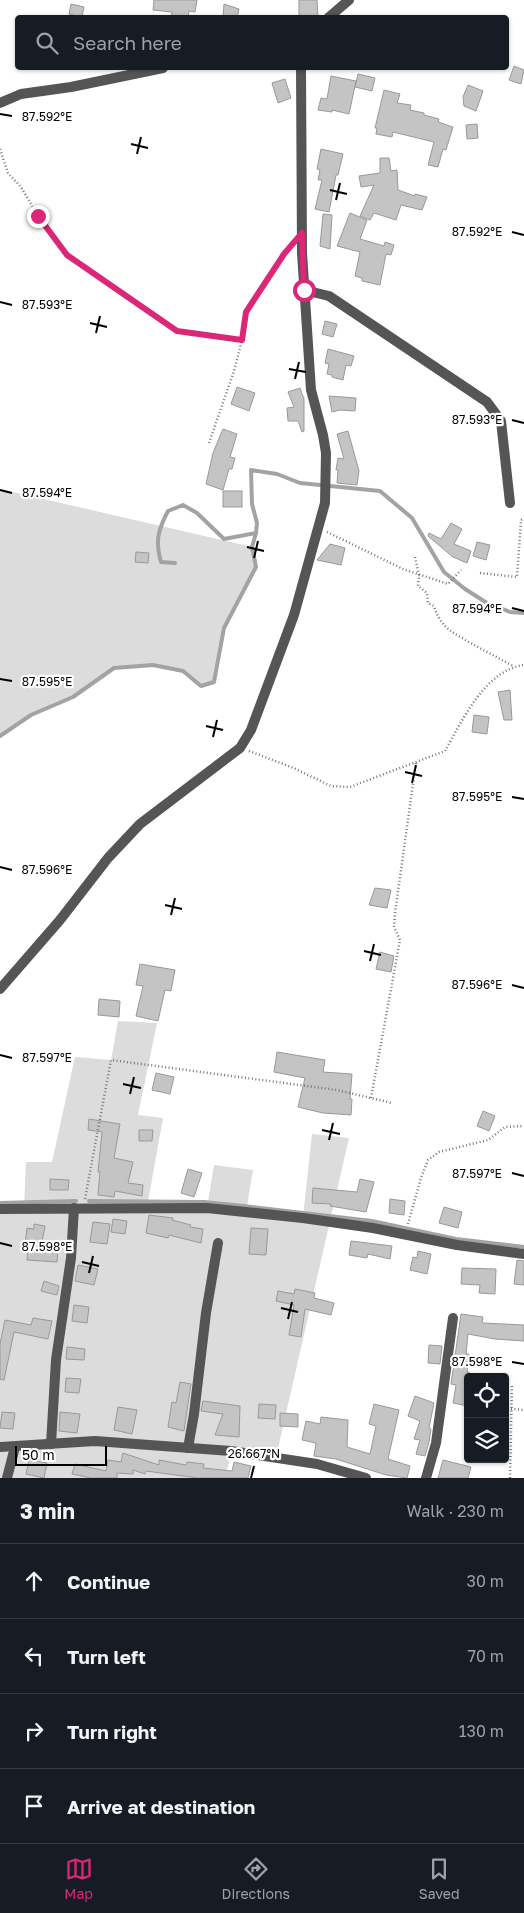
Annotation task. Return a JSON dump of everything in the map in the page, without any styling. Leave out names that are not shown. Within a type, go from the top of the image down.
[{"type":"street","points":[[332,15],[349,0]]},
{"type":"street","points":[[0,103],[21,94],[71,87],[153,70]]},
{"type":"street","points":[[0,989],[60,920],[108,858],[140,824],[240,748],[251,730],[294,615],[325,503],[326,453],[311,390],[304,290],[301,70]]},
{"type":"street","points":[[304,290],[330,296],[487,402],[501,421],[510,503]]},
{"type":"street","points":[[51,1444],[56,1360],[79,1208]]},
{"type":"street","points":[[0,1209],[207,1208],[303,1218],[373,1228],[457,1245],[524,1254]]},
{"type":"street","points":[[188,1448],[218,1243]]},
{"type":"street","points":[[426,1478],[436,1443],[453,1318]]},
{"type":"street","points":[[0,1447],[95,1441],[232,1451],[317,1464],[366,1478]]},
{"type":"street","points":[[7,1478],[15,1447]]},
{"type":"path","points":[[0,149],[8,173],[21,187],[38,216],[67,255],[177,331],[242,340]]},
{"type":"path","points":[[209,443],[234,371],[242,340],[246,312],[284,254],[302,233]]},
{"type":"path","points":[[480,573],[517,578],[522,520],[524,518]]},
{"type":"path","points":[[320,524],[323,530],[403,569],[448,584],[461,570]]},
{"type":"path","points":[[415,557],[419,574],[418,586],[427,593],[428,603],[434,606],[438,618],[448,630],[514,666]]},
{"type":"path","points":[[460,637],[465,639]]},
{"type":"path","points":[[240,748],[290,767],[331,786],[350,787],[445,752],[471,704],[494,681],[514,666],[524,665]]},
{"type":"path","points":[[372,1098],[400,940],[394,927],[395,913],[416,762]]},
{"type":"path","points":[[79,1208],[111,1060],[304,1085],[392,1103]]},
{"type":"path","points":[[408,1223],[428,1160],[438,1152],[488,1140],[506,1127],[524,1126]]},
{"type":"path","points":[[510,1478],[512,1385]]},
{"type":"path","points":[[512,1409],[524,1410]]},
{"type":"shaded area","points":[[0,489],[252,547],[256,567],[224,628],[214,682],[201,686],[183,671],[153,665],[114,668],[73,697],[31,715],[0,736]]},
{"type":"shaded area","points":[[118,1021],[157,1023],[138,1115],[163,1118],[147,1207],[207,1208],[214,1165],[253,1170],[246,1212],[303,1217],[312,1134],[349,1138],[276,1457],[232,1451],[225,1478],[0,1478],[0,1209],[24,1209],[26,1162],[52,1162],[75,1057],[111,1060]]},
{"type":"building","points":[[154,0],[197,0],[195,12],[189,11],[188,15],[172,15],[172,12],[153,10]]},
{"type":"building","points":[[299,0],[317,0],[318,15],[299,15]]},
{"type":"building","points":[[71,4],[84,7],[82,15],[69,14]]},
{"type":"building","points":[[224,4],[239,9],[238,15],[223,15]]},
{"type":"building","points":[[514,66],[524,70],[521,84],[509,80]]},
{"type":"building","points":[[358,74],[375,78],[372,91],[355,87]]},
{"type":"building","points":[[331,76],[356,81],[349,114],[332,110],[332,112],[318,110],[321,98],[327,99]]},
{"type":"building","points":[[285,79],[291,98],[278,103],[272,83]]},
{"type":"building","points":[[468,85],[483,91],[476,111],[464,106],[463,97]]},
{"type":"building","points":[[384,90],[400,94],[397,103],[411,105],[410,110],[424,113],[424,115],[439,119],[438,122],[453,127],[446,150],[443,149],[438,167],[428,165],[434,142],[393,132],[392,137],[376,134],[377,128],[375,128]]},
{"type":"building","points":[[477,124],[478,138],[467,139],[466,125]]},
{"type":"building","points":[[321,149],[343,154],[338,175],[336,175],[329,212],[315,209],[322,180],[318,180],[320,170],[317,169]]},
{"type":"building","points":[[380,158],[389,158],[391,171],[397,170],[398,190],[415,196],[415,194],[427,197],[422,210],[401,205],[396,220],[374,213],[370,220],[360,216],[374,185],[361,187],[359,176],[380,173]]},
{"type":"building","points":[[350,213],[367,220],[360,239],[384,246],[385,242],[394,245],[391,255],[386,254],[380,285],[362,281],[362,278],[355,276],[360,252],[337,246]]},
{"type":"building","points":[[323,214],[332,215],[330,249],[320,246]]},
{"type":"building","points":[[325,321],[337,324],[333,337],[322,334]]},
{"type":"building","points":[[328,349],[354,356],[351,366],[346,365],[343,380],[327,374],[329,364],[325,363]]},
{"type":"building","points":[[237,387],[255,393],[249,411],[231,404]]},
{"type":"building","points":[[300,388],[304,399],[304,431],[302,432],[298,421],[288,421],[287,408],[294,407],[288,392]]},
{"type":"building","points":[[329,396],[356,398],[355,411],[340,410],[332,412]]},
{"type":"building","points":[[223,429],[237,434],[230,457],[235,458],[232,469],[229,469],[223,490],[206,484],[213,453]]},
{"type":"building","points":[[348,431],[359,471],[357,485],[337,483],[338,470],[336,470],[338,458],[344,459],[337,434]]},
{"type":"building","points":[[223,491],[242,491],[242,507],[223,507]]},
{"type":"building","points":[[451,523],[462,529],[454,544],[471,551],[467,563],[453,557],[428,536],[429,533],[441,539]]},
{"type":"building","points":[[477,542],[490,545],[486,560],[473,556]]},
{"type":"building","points":[[330,544],[345,548],[341,565],[317,560]]},
{"type":"building","points":[[136,552],[149,553],[148,563],[135,562]]},
{"type":"building","points":[[510,690],[512,720],[504,720],[498,692]]},
{"type":"building","points":[[474,715],[489,717],[487,734],[472,732]]},
{"type":"building","points":[[375,888],[391,890],[387,908],[369,905]]},
{"type":"building","points":[[380,952],[394,956],[391,972],[376,969]]},
{"type":"building","points":[[140,964],[175,970],[171,991],[165,990],[158,1021],[136,1016],[143,986],[136,985]]},
{"type":"building","points":[[99,999],[120,1001],[119,1017],[98,1015]]},
{"type":"building","points":[[277,1052],[325,1060],[323,1072],[352,1074],[351,1115],[323,1113],[298,1107],[305,1078],[274,1072]]},
{"type":"building","points":[[156,1073],[174,1077],[170,1094],[152,1090]]},
{"type":"building","points":[[483,1111],[495,1116],[489,1131],[477,1126]]},
{"type":"building","points":[[89,1119],[120,1124],[114,1158],[133,1162],[128,1183],[143,1185],[142,1196],[115,1191],[114,1197],[98,1195],[102,1132],[88,1130]]},
{"type":"building","points":[[139,1130],[153,1130],[152,1141],[139,1141]]},
{"type":"building","points":[[188,1169],[202,1173],[194,1197],[181,1193]]},
{"type":"building","points":[[50,1179],[69,1180],[68,1190],[50,1190]]},
{"type":"building","points":[[360,1179],[374,1182],[366,1212],[330,1206],[331,1204],[312,1203],[313,1188],[357,1192]]},
{"type":"building","points":[[390,1199],[405,1201],[404,1215],[389,1213]]},
{"type":"building","points":[[444,1207],[462,1212],[458,1228],[439,1223]]},
{"type":"building","points":[[149,1215],[173,1218],[172,1220],[191,1225],[190,1227],[203,1229],[201,1243],[169,1235],[168,1238],[146,1233]]},
{"type":"building","points":[[113,1219],[127,1221],[125,1234],[111,1232]]},
{"type":"building","points":[[93,1222],[110,1224],[107,1244],[90,1242]]},
{"type":"building","points":[[34,1224],[45,1226],[41,1248],[58,1249],[57,1262],[27,1260],[28,1246],[25,1245],[27,1228],[34,1229]]},
{"type":"building","points":[[251,1228],[268,1229],[266,1255],[249,1254]]},
{"type":"building","points":[[351,1241],[392,1246],[390,1259],[368,1254],[367,1258],[349,1255]]},
{"type":"building","points":[[418,1251],[431,1254],[427,1274],[410,1270],[413,1257],[417,1258]]},
{"type":"building","points":[[517,1260],[524,1261],[524,1285],[514,1284]]},
{"type":"building","points":[[78,1265],[98,1269],[94,1285],[75,1281]]},
{"type":"building","points":[[462,1268],[496,1269],[495,1294],[479,1293],[480,1285],[461,1284]]},
{"type":"building","points":[[44,1281],[59,1286],[57,1295],[41,1291]]},
{"type":"building","points":[[295,1289],[315,1293],[314,1298],[334,1303],[331,1315],[305,1309],[301,1337],[289,1335],[294,1305],[276,1301],[278,1291],[294,1294]]},
{"type":"building","points":[[74,1305],[89,1307],[87,1323],[72,1321]]},
{"type":"building","points":[[461,1314],[483,1317],[482,1323],[524,1325],[524,1341],[495,1339],[468,1334],[466,1354],[469,1354],[467,1372],[469,1372],[464,1373],[464,1405],[453,1403],[456,1385],[451,1384]]},
{"type":"building","points":[[33,1318],[52,1321],[48,1339],[14,1332],[4,1380],[0,1379],[0,1344],[5,1320],[31,1325]]},
{"type":"building","points":[[429,1345],[442,1346],[440,1364],[428,1363]]},
{"type":"building","points":[[67,1347],[85,1349],[84,1360],[66,1359]]},
{"type":"building","points":[[66,1378],[81,1379],[79,1393],[65,1392]]},
{"type":"building","points":[[180,1382],[191,1384],[184,1431],[168,1427],[172,1402],[176,1403]]},
{"type":"building","points":[[415,1396],[434,1403],[429,1428],[431,1429],[429,1442],[425,1456],[416,1454],[420,1440],[414,1439],[420,1421],[408,1416]]},
{"type":"building","points":[[203,1401],[240,1406],[239,1437],[215,1435],[223,1414],[201,1411]]},
{"type":"building","points":[[259,1404],[276,1405],[275,1419],[258,1418]]},
{"type":"building","points":[[374,1404],[399,1410],[388,1459],[410,1466],[407,1478],[386,1475],[336,1459],[314,1456],[316,1443],[302,1440],[306,1421],[320,1424],[321,1417],[348,1420],[347,1447],[370,1454],[376,1426],[369,1424]]},
{"type":"building","points":[[118,1407],[137,1410],[132,1434],[114,1430]]},
{"type":"building","points":[[2,1412],[15,1413],[13,1429],[0,1428]]},
{"type":"building","points":[[60,1412],[80,1414],[77,1433],[59,1431]]},
{"type":"building","points":[[280,1413],[298,1414],[298,1427],[280,1426]]},
{"type":"building","points":[[123,1453],[159,1465],[159,1460],[186,1465],[187,1462],[204,1464],[203,1468],[232,1471],[234,1462],[251,1466],[248,1478],[198,1478],[146,1471],[145,1474],[133,1470],[133,1474],[117,1473],[117,1478],[91,1478],[72,1474],[75,1464],[106,1471],[108,1460],[121,1462]]},
{"type":"building","points":[[29,1460],[47,1463],[44,1478],[26,1474]]},
{"type":"building","points":[[443,1460],[471,1467],[468,1478],[438,1478]]},
{"type":"waterway","points":[[175,563],[161,562],[158,536],[168,511],[183,505],[197,513],[224,539],[256,533],[257,523],[252,504],[251,470],[277,474],[300,483],[380,491],[412,518],[444,572],[465,589],[487,603],[510,612],[524,613]]},
{"type":"waterway","points":[[0,736],[31,715],[73,697],[114,668],[153,665],[183,671],[201,686],[214,682],[224,628],[256,567],[252,547],[256,533]]},
{"type":"waterway","points":[[0,1203],[76,1201]]},
{"type":"waterway","points":[[89,1201],[204,1202],[244,1206],[372,1221],[456,1239],[524,1247]]},
{"type":"route","points":[[38,216],[67,255],[177,331],[242,340],[246,312],[284,254],[302,233],[304,290]]}]
